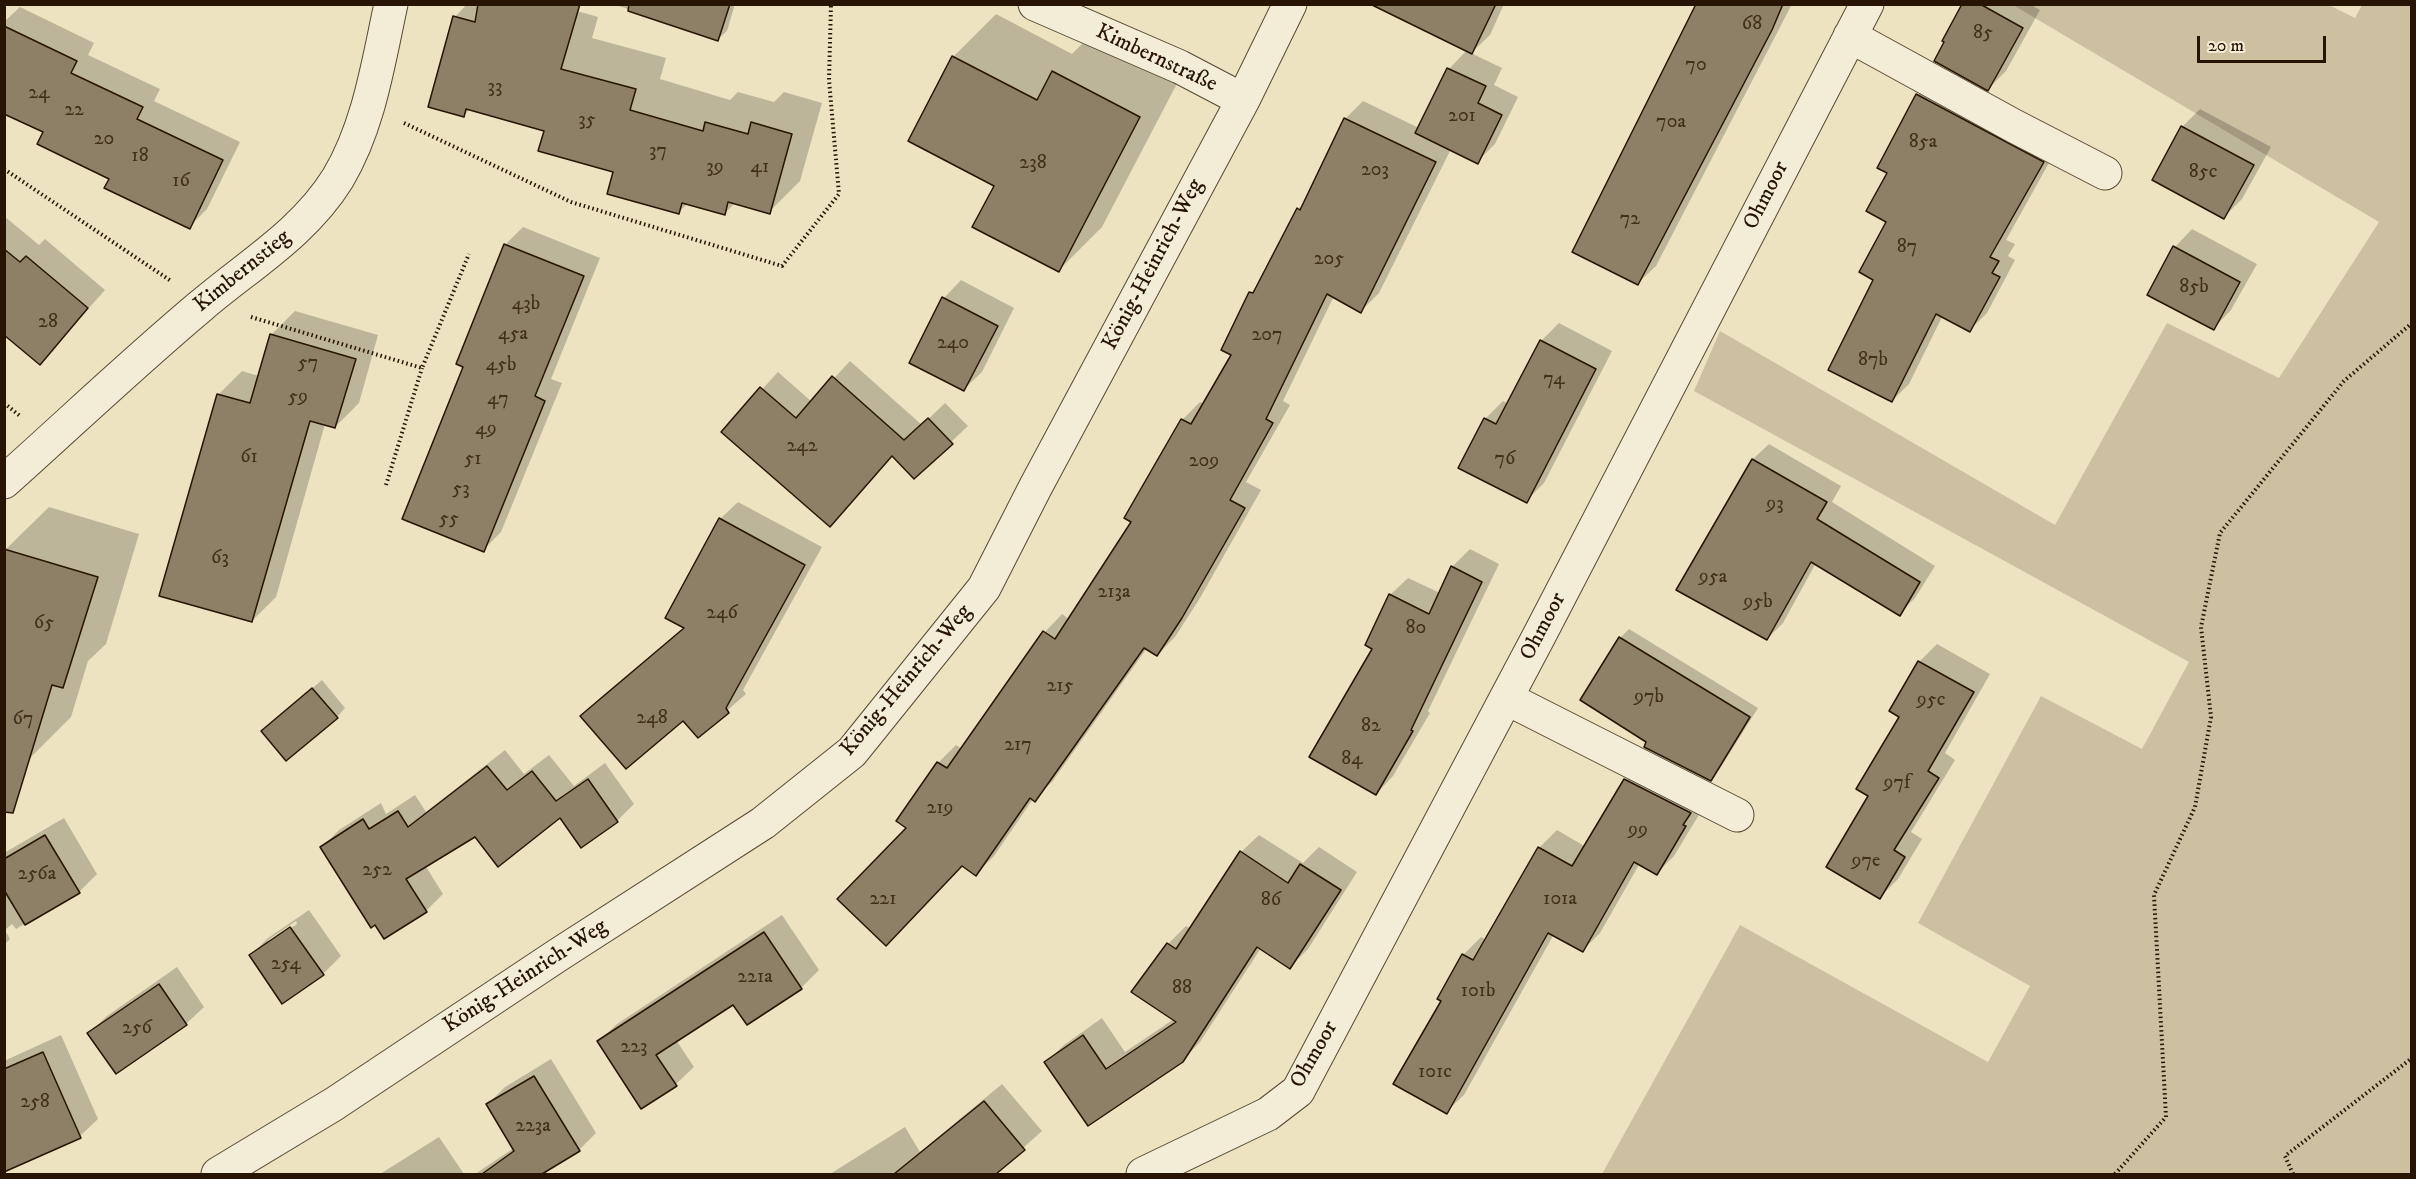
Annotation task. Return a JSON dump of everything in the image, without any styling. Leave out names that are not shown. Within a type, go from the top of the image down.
[{"type":"street","name":"Kimbernstieg","points":[[4,482],[204,303],[264,257],[312,214],[337,179],[356,143],[368,106],[391,4]]},
{"type":"street","name":"Kimbernstraße","points":[[1035,4],[1180,67],[1243,100]]},
{"type":"street","name":"König-Heinrich-Weg","points":[[218,1174],[334,1104],[558,955],[763,823],[852,752],[984,588],[1035,486],[1243,100],[1290,4]]},
{"type":"street","name":"Ohmoor","points":[[1143,1174],[1268,1114],[1298,1091],[1506,698],[1867,4]]},
{"type":"street","points":[[1850,36],[2105,173]]},
{"type":"street","points":[[1506,698],[1737,815]]},
{"type":"path","points":[[368,106],[571,202],[782,266],[838,194],[829,80],[831,4]]},
{"type":"path","points":[[4,169],[204,303],[423,368]]},
{"type":"path","points":[[386,484],[423,368],[469,254]]},
{"type":"path","points":[[2115,1174],[2166,1117],[2154,895],[2195,807],[2211,717],[2201,627],[2220,533],[2344,381],[2412,322]]},
{"type":"path","points":[[2293,1174],[2285,1156],[2412,1058]]},
{"type":"shaded area","points":[[2327,4],[2355,18],[2362,5],[2411,5],[2411,1174],[1602,1174],[1740,925],[1988,1062],[2030,986],[1918,923],[2041,696],[2142,749],[2189,662],[1694,391],[1720,331],[2055,525],[2167,323],[2279,378],[2379,222],[2013,5]]},
{"type":"building","points":[[478,4],[580,4],[561,69],[636,89],[630,110],[703,131],[705,122],[748,134],[751,122],[792,134],[770,214],[728,202],[725,215],[682,203],[679,214],[607,194],[613,172],[538,151],[544,131],[466,109],[464,117],[428,107],[453,16],[475,22]]},
{"type":"building","points":[[629,4],[730,4],[718,41],[628,11]]},
{"type":"building","points":[[1370,4],[1496,4],[1472,54]]},
{"type":"building","points":[[1696,4],[1783,4],[1772,30],[1638,285],[1572,252]]},
{"type":"building","points":[[1962,4],[1980,4],[2023,28],[1988,91],[1934,61]]},
{"type":"building","points":[[4,26],[77,61],[71,73],[143,107],[137,119],[223,160],[190,229],[104,188],[109,179],[37,144],[43,132],[4,114]]},
{"type":"building","points":[[952,56],[1037,100],[1052,71],[1140,117],[1059,272],[972,227],[994,186],[908,141]]},
{"type":"building","points":[[1447,68],[1486,86],[1478,103],[1502,115],[1478,164],[1415,133]]},
{"type":"building","points":[[1916,94],[2044,162],[1990,257],[1999,261],[1992,273],[2000,277],[1970,332],[1936,314],[1892,402],[1828,370],[1873,280],[1859,272],[1886,222],[1866,211],[1887,173],[1877,168]]},
{"type":"building","points":[[1344,118],[1436,162],[1361,313],[1327,294],[1266,419],[1273,423],[1230,500],[1245,508],[1182,618],[1157,656],[1144,648],[1035,802],[1030,798],[976,876],[962,866],[886,946],[837,899],[906,828],[896,821],[937,762],[947,768],[1043,631],[1055,639],[1131,522],[1124,518],[1181,419],[1191,424],[1231,355],[1221,350],[1249,292],[1253,293],[1297,208],[1300,210]]},
{"type":"building","points":[[2181,126],[2254,165],[2224,219],[2152,180]]},
{"type":"building","points":[[504,244],[584,276],[535,396],[545,401],[484,552],[402,519],[463,367],[456,364]]},
{"type":"building","points":[[2173,246],[2240,282],[2214,330],[2147,295]]},
{"type":"building","points":[[4,249],[20,262],[26,256],[88,308],[40,365],[4,335]]},
{"type":"building","points":[[942,297],[998,326],[964,391],[909,363]]},
{"type":"building","points":[[270,334],[356,359],[335,428],[310,421],[252,622],[159,596],[217,394],[250,403]]},
{"type":"building","points":[[1540,340],[1596,369],[1527,503],[1458,468],[1484,418],[1496,424]]},
{"type":"building","points":[[832,376],[904,440],[928,418],[953,444],[914,479],[892,456],[830,527],[721,432],[760,387],[796,418]]},
{"type":"building","points":[[1752,459],[1827,502],[1817,519],[1920,582],[1900,616],[1811,562],[1767,640],[1676,590]]},
{"type":"building","points":[[719,518],[805,565],[726,708],[729,713],[698,738],[683,721],[626,769],[580,716],[684,628],[665,618]]},
{"type":"building","points":[[4,549],[98,577],[63,688],[52,685],[13,813],[4,812]]},
{"type":"building","points":[[1451,566],[1482,582],[1411,730],[1413,731],[1376,795],[1309,757],[1372,649],[1365,645],[1389,594],[1429,614]]},
{"type":"building","points":[[1619,637],[1750,717],[1711,781],[1644,747],[1646,742],[1580,700]]},
{"type":"building","points":[[1918,661],[1974,692],[1928,771],[1939,778],[1894,850],[1905,857],[1880,899],[1826,867],[1868,796],[1856,789],[1899,717],[1889,711]]},
{"type":"building","points":[[312,688],[338,718],[286,761],[261,731]]},
{"type":"building","points":[[487,766],[507,790],[532,771],[556,801],[588,779],[618,822],[581,848],[560,818],[498,867],[475,837],[406,879],[427,912],[384,939],[375,925],[371,928],[320,847],[363,819],[369,829],[398,811],[408,827]]},
{"type":"building","points":[[1624,779],[1691,813],[1683,825],[1686,826],[1657,875],[1634,862],[1583,952],[1548,933],[1447,1114],[1393,1084],[1441,1001],[1437,999],[1462,954],[1473,960],[1538,847],[1572,866]]},
{"type":"building","points":[[45,835],[80,893],[25,925],[4,890],[4,859]]},
{"type":"building","points":[[1240,851],[1288,883],[1300,864],[1341,890],[1290,969],[1257,947],[1183,1062],[1088,1126],[1044,1062],[1083,1035],[1106,1069],[1176,1022],[1131,992],[1167,943],[1176,949]]},
{"type":"building","points":[[290,927],[324,975],[282,1004],[249,955]]},
{"type":"building","points":[[764,932],[802,989],[747,1025],[733,1005],[656,1055],[677,1086],[641,1109],[597,1041]]},
{"type":"building","points":[[159,984],[187,1025],[116,1074],[87,1033]]},
{"type":"building","points":[[43,1052],[81,1138],[4,1172],[4,1069]]},
{"type":"building","points":[[534,1076],[580,1151],[542,1174],[482,1174],[514,1151],[486,1104]]},
{"type":"building","points":[[984,1101],[1025,1150],[996,1174],[894,1174]]}]
